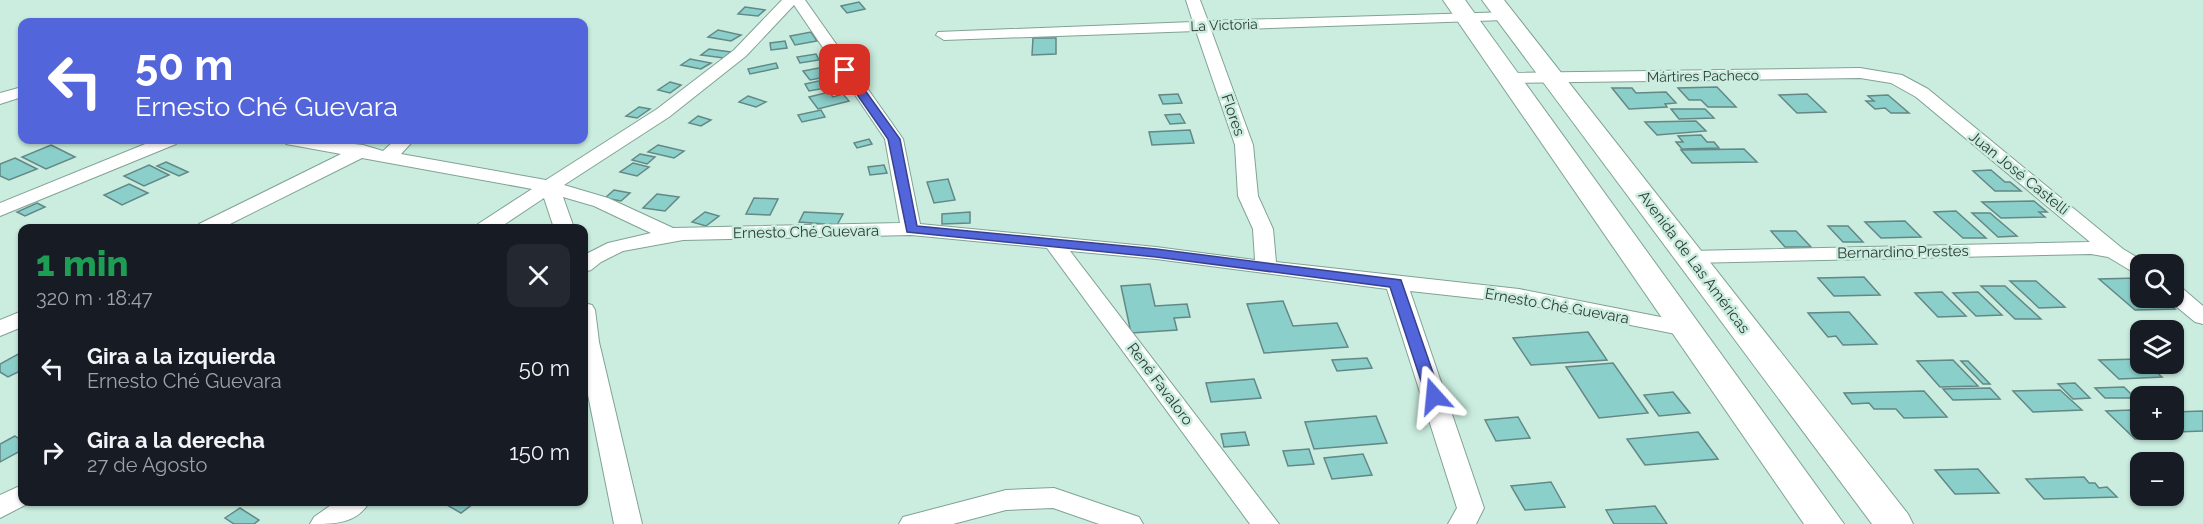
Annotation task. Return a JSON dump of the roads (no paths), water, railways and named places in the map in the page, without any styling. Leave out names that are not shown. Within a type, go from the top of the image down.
[{"type":"main road","points":[[1460,8],[1825,524]]},
{"type":"main road","name":"Avenida de Las Américas","points":[[1499,8],[1894,524]]},
{"type":"street","points":[[491,224],[663,112],[740,53],[790,0]]},
{"type":"street","points":[[798,0],[894,139],[911,229]]},
{"type":"street","name":"Flores","points":[[1192,0],[1244,145],[1248,196],[1263,230],[1266,267]]},
{"type":"street","name":"La Victoria","points":[[944,35],[1202,26],[1460,8],[1499,8]]},
{"type":"street","name":"Mártires Pacheco","points":[[1509,78],[1860,73],[1896,79]]},
{"type":"street","name":"Juan José Castelli","points":[[1896,79],[1923,93],[2116,253],[2130,262]]},
{"type":"street","points":[[1,99],[18,93]]},
{"type":"street","points":[[1,99],[18,101]]},
{"type":"street","points":[[0,210],[160,144]]},
{"type":"street","name":"Ernesto Ché Guevara","points":[[318,144],[550,187],[602,202],[670,234],[911,229],[1156,253],[1519,296],[1686,329]]},
{"type":"street","points":[[388,156],[401,144]]},
{"type":"street","points":[[214,224],[363,151]]},
{"type":"street","points":[[550,187],[563,224]]},
{"type":"street","points":[[588,262],[593,257],[620,246],[678,235]]},
{"type":"street","name":"René Favaloro","points":[[1055,244],[1264,524]]},
{"type":"street","name":"Bernardino Prestes","points":[[1690,257],[2091,248],[2116,253]]},
{"type":"street","points":[[1396,283],[1471,508],[1462,524]]},
{"type":"street","points":[[2184,301],[2203,317]]},
{"type":"street","points":[[0,329],[18,320]]},
{"type":"street","points":[[588,352],[628,524]]},
{"type":"street","points":[[0,508],[18,497]]},
{"type":"street","points":[[913,524],[1006,500],[1054,498],[1129,524]]},
{"type":"street","points":[[324,524],[350,506]]}]
